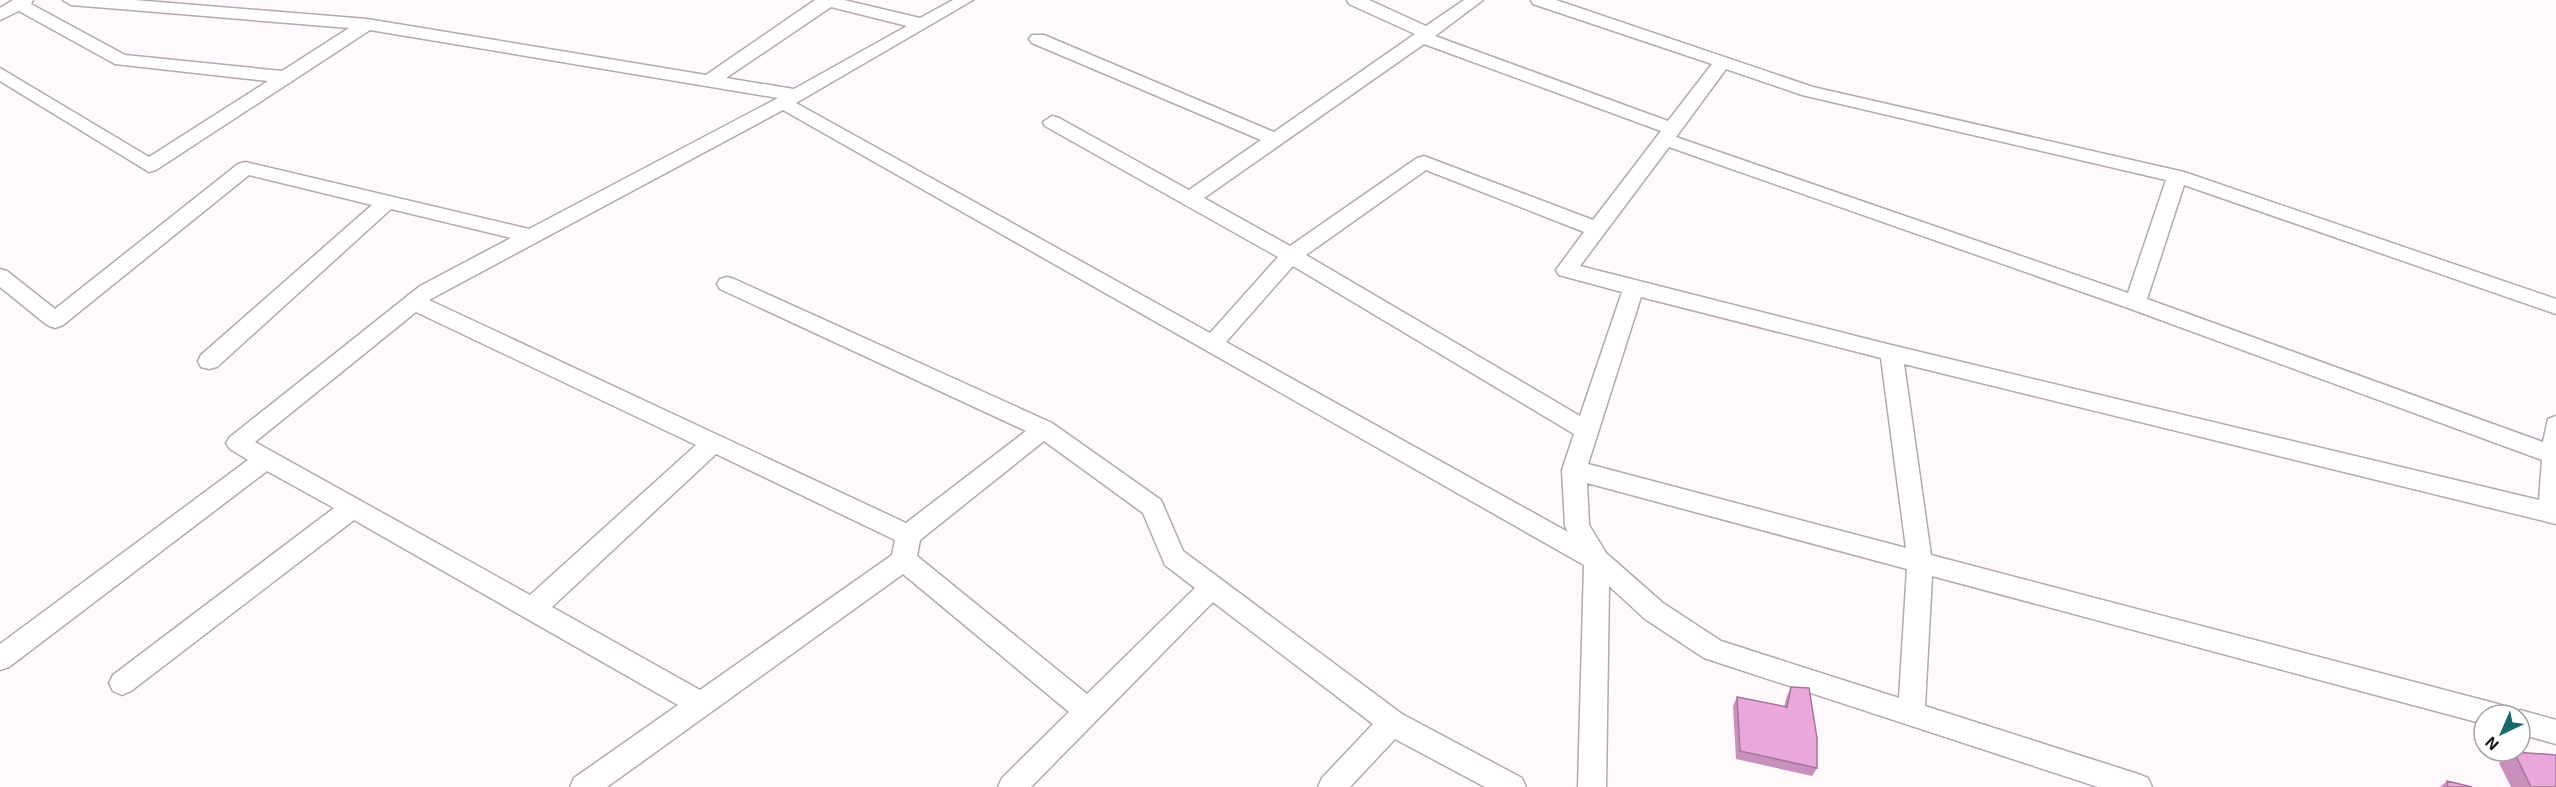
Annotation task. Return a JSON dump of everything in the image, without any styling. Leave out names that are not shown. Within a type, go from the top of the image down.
[{"type":"street","points":[[71,0],[367,24],[709,81],[790,99],[1212,344],[1597,560],[1654,611],[1713,650],[1911,716],[2139,787]]},
{"type":"street","points":[[240,14],[260,0]]},
{"type":"street","points":[[701,704],[238,443],[427,291],[790,99],[966,0]]},
{"type":"street","points":[[1355,0],[1424,35],[1668,134],[2554,454]]},
{"type":"street","points":[[1190,199],[1474,0]]},
{"type":"street","points":[[1539,0],[1808,91],[2177,176],[2556,307]]},
{"type":"street","points":[[709,81],[825,1],[922,24]]},
{"type":"street","points":[[0,15],[22,2],[121,60],[286,77]]},
{"type":"street","points":[[0,73],[149,166],[367,24]]},
{"type":"street","points":[[1038,39],[1275,139]]},
{"type":"street","points":[[1722,63],[1566,270],[1891,353],[2553,513],[2556,425]]},
{"type":"street","points":[[1052,122],[1291,255],[1587,431]]},
{"type":"street","points":[[1212,344],[1291,255],[1424,162],[1596,229]]},
{"type":"street","points":[[0,276],[55,320],[245,168],[531,236]]},
{"type":"street","points":[[2135,303],[2177,176]]},
{"type":"street","points":[[209,361],[387,202]]},
{"type":"street","points":[[727,284],[1044,429],[1152,507],[1174,558],[1392,723],[1512,787]]},
{"type":"street","points":[[1592,787],[1597,560],[1577,526],[1574,470],[1634,287]]},
{"type":"street","points":[[414,302],[713,443],[906,548],[1088,711]]},
{"type":"street","points":[[1891,353],[1920,562],[1911,716]]},
{"type":"street","points":[[584,787],[701,704],[906,548],[1044,429]]},
{"type":"street","points":[[532,609],[713,443]]},
{"type":"street","points":[[0,659],[267,458]]},
{"type":"street","points":[[1574,470],[2472,709]]},
{"type":"street","points":[[122,683],[353,507]]},
{"type":"street","points":[[1012,787],[1212,587]]},
{"type":"street","points":[[1332,787],[1392,723]]},
{"type":"street","points":[[2532,725],[2556,732]]},
{"type":"building","points":[[1791,687],[1809,688],[1817,738],[1817,768],[1740,751],[1737,697],[1787,707]]},
{"type":"building","points":[[2532,753],[2556,755],[2556,787],[2531,787],[2519,763],[2532,763]]},
{"type":"building","points":[[2447,781],[2472,787],[2448,787]]}]
